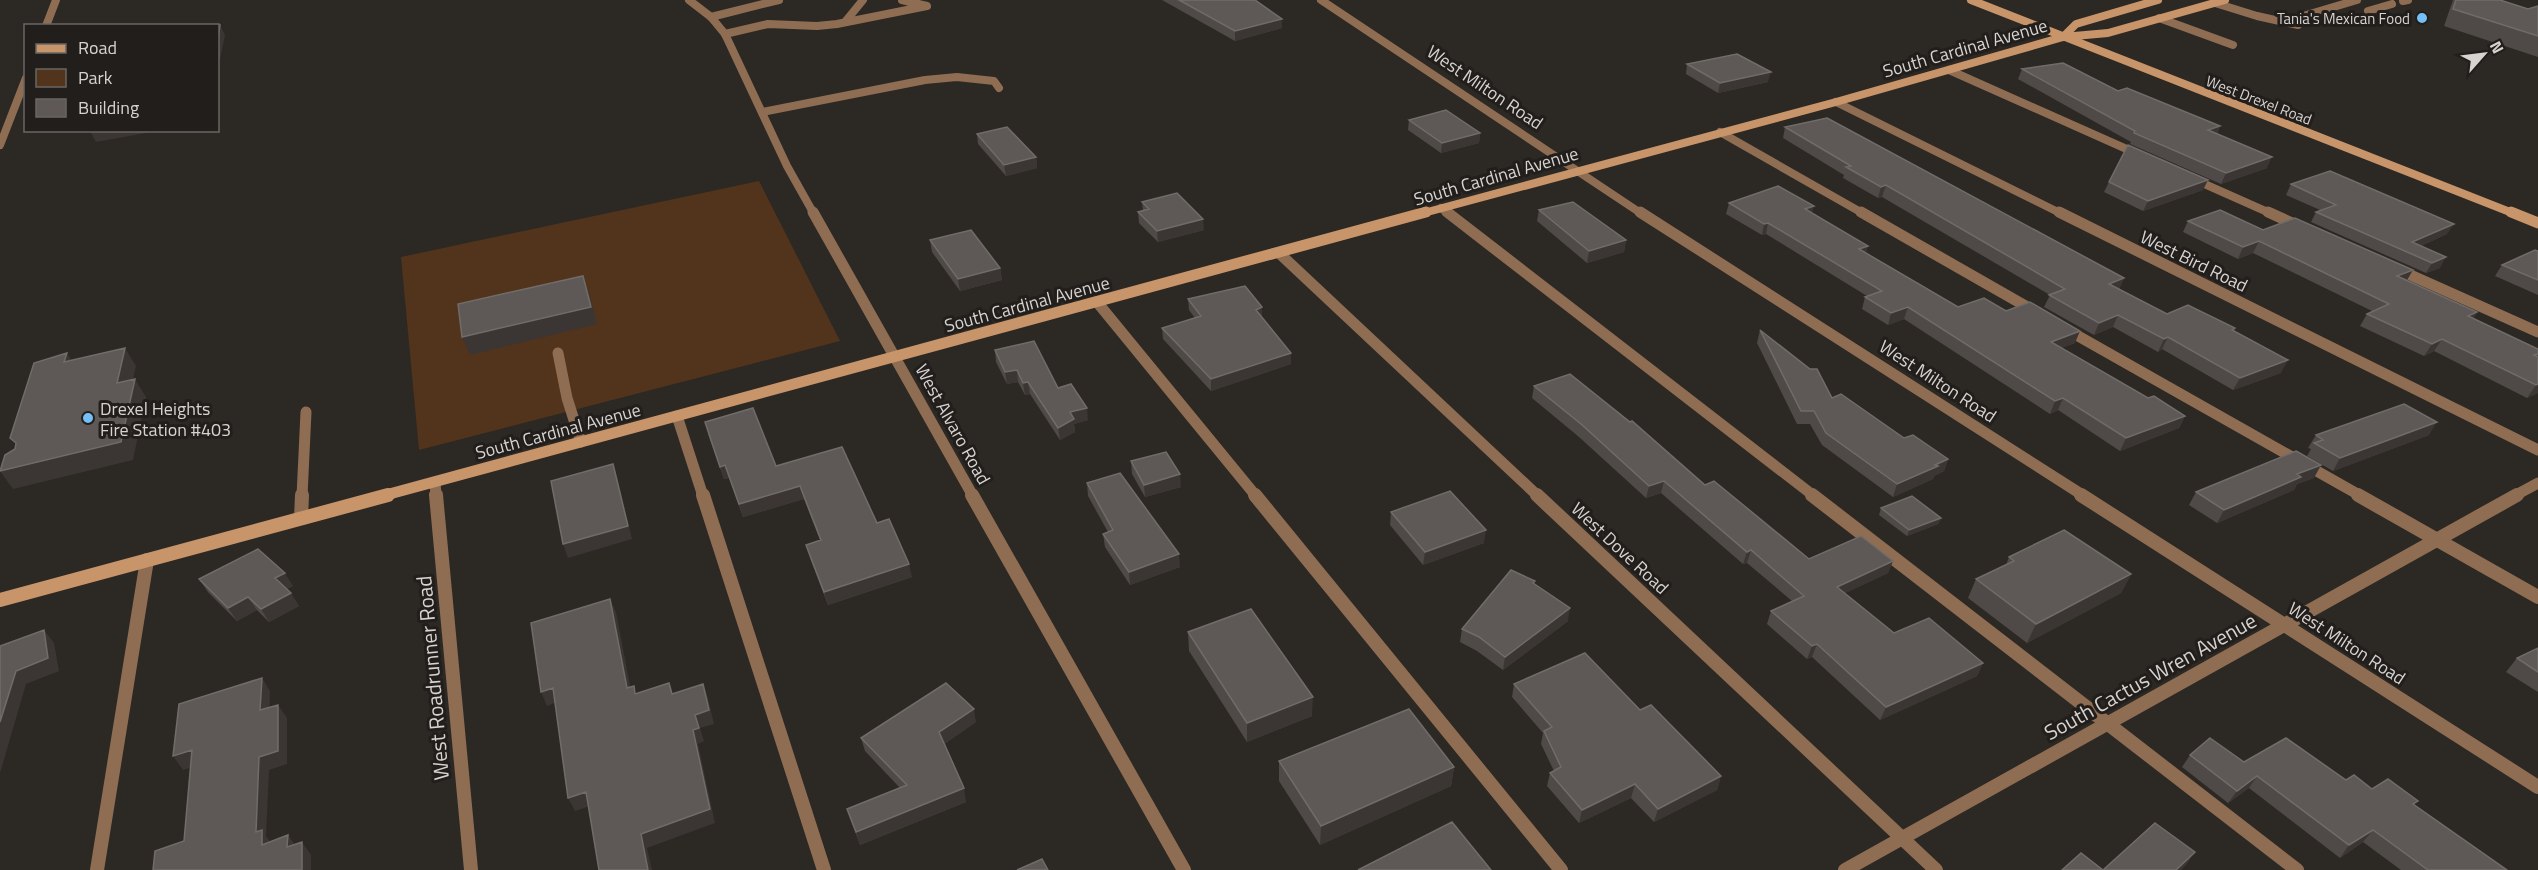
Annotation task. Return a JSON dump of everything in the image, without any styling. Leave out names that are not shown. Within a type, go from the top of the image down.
[{"type":"main road","name":"West Drexel Road","points":[[1971,0],[2538,223]]},
{"type":"main road","name":"South Cardinal Avenue","points":[[2063,37],[2076,24],[2158,0]]},
{"type":"main road","name":"South Cardinal Avenue","points":[[0,600],[1836,102],[2063,37],[2108,33],[2225,0]]},
{"type":"street","points":[[47,24],[56,0]]},
{"type":"street","name":"West Alvaro Road","points":[[689,0],[711,18],[725,34],[787,166],[1184,870]]},
{"type":"street","points":[[711,18],[779,0]]},
{"type":"street","points":[[845,22],[863,0]]},
{"type":"street","points":[[725,34],[768,24],[817,26],[927,6],[902,0]]},
{"type":"street","name":"West Milton Road","points":[[1321,0],[1575,171],[2538,788]]},
{"type":"street","points":[[2283,22],[2357,0]]},
{"type":"street","points":[[2215,3],[2298,25]]},
{"type":"street","points":[[2368,11],[2392,4]]},
{"type":"street","points":[[2159,18],[2233,45]]},
{"type":"street","points":[[1949,70],[2145,157]]},
{"type":"street","points":[[762,112],[931,77],[980,78],[994,81],[999,88]]},
{"type":"street","points":[[0,145],[24,83]]},
{"type":"street","name":"West Bird Road","points":[[1836,102],[2538,450]]},
{"type":"street","points":[[1720,132],[2538,597]]},
{"type":"street","points":[[2178,172],[2309,230]]},
{"type":"street","points":[[1441,208],[2298,870]]},
{"type":"street","name":"West Dove Road","points":[[1279,253],[1936,870]]},
{"type":"street","points":[[2385,264],[2538,332]]},
{"type":"street","points":[[1097,302],[1561,870]]},
{"type":"street","points":[[558,353],[567,398],[581,442]]},
{"type":"street","points":[[301,518],[306,412]]},
{"type":"street","points":[[677,416],[824,870]]},
{"type":"street","name":"West Roadrunner Road","points":[[435,482],[471,870]]},
{"type":"street","name":"South Cactus Wren Avenue","points":[[1845,870],[2538,483]]},
{"type":"street","points":[[97,870],[147,560]]},
{"type":"green space","points":[[759,181],[840,341],[419,450],[401,257]]},
{"type":"building","points":[[1179,0],[1255,0],[1282,19],[1235,31]]},
{"type":"building","points":[[2456,0],[2500,0],[2528,9],[2538,6],[2538,36],[2453,9]]},
{"type":"building","points":[[1737,54],[1771,72],[1720,83],[1687,64]]},
{"type":"building","points":[[2063,63],[2118,91],[2127,88],[2220,126],[2208,130],[2272,157],[2226,173],[2134,133],[2135,131],[2022,69]]},
{"type":"building","points":[[1446,110],[1480,133],[1442,143],[1409,120]]},
{"type":"building","points":[[1827,118],[2124,278],[2109,284],[2167,314],[2188,305],[2235,328],[2232,330],[2288,360],[2240,378],[2168,337],[2164,339],[2118,315],[2099,323],[2049,295],[2065,289],[1886,185],[1881,187],[1846,167],[1851,166],[1785,127]]},
{"type":"building","points":[[1007,127],[1036,157],[1004,165],[977,134]]},
{"type":"building","points":[[2128,145],[2208,180],[2148,201],[2109,182]]},
{"type":"building","points":[[2330,171],[2454,224],[2412,242],[2446,257],[2432,263],[2316,212],[2336,205],[2291,184]]},
{"type":"building","points":[[1778,186],[1814,206],[1805,209],[1868,246],[1859,249],[1958,307],[1984,298],[2006,311],[2030,302],[2080,331],[2051,342],[2148,398],[2154,396],[2185,416],[2126,438],[2063,398],[2055,401],[1908,307],[1891,313],[1865,297],[1882,291],[1768,223],[1764,224],[1729,203]]},
{"type":"building","points":[[1177,193],[1203,219],[1157,231],[1138,212],[1149,209],[1142,202]]},
{"type":"building","points":[[1573,202],[1626,240],[1589,251],[1539,210]]},
{"type":"building","points":[[2220,210],[2263,230],[2295,218],[2413,270],[2397,276],[2477,312],[2468,316],[2538,349],[2538,354],[2534,355],[2538,357],[2538,384],[2442,339],[2432,344],[2367,314],[2389,304],[2259,241],[2243,247],[2188,221]]},
{"type":"building","points":[[971,230],[1000,268],[958,279],[930,240]]},
{"type":"building","points":[[2535,250],[2538,251],[2538,280],[2502,265]]},
{"type":"building","points":[[583,276],[591,307],[462,337],[458,304]]},
{"type":"building","points":[[1245,286],[1262,307],[1256,310],[1291,353],[1211,379],[1162,328],[1201,316],[1188,299]]},
{"type":"building","points":[[1760,330],[1810,369],[1817,369],[1832,398],[1841,394],[1904,438],[1913,435],[1948,459],[1935,465],[1938,466],[1897,484],[1826,433],[1814,411],[1801,411]]},
{"type":"building","points":[[1034,341],[1058,388],[1071,384],[1087,408],[1070,412],[1074,419],[1058,428],[1028,382],[1023,383],[1017,370],[1005,372],[995,350]]},
{"type":"building","name":"Drexel Heights Fire Station #403","points":[[125,348],[117,383],[135,379],[121,442],[0,471],[5,455],[15,449],[16,443],[10,438],[34,363],[67,353],[64,362]]},
{"type":"building","points":[[1570,374],[1630,422],[1632,421],[1705,485],[1714,481],[1809,559],[1861,536],[1893,561],[1837,587],[1894,633],[1929,618],[1983,663],[1886,707],[1817,644],[1812,646],[1771,611],[1804,596],[1751,550],[1747,552],[1664,481],[1649,486],[1581,424],[1534,386]]},
{"type":"building","points":[[2404,404],[2437,422],[2340,458],[2314,443],[2323,440],[2316,435]]},
{"type":"building","points":[[753,408],[776,466],[842,447],[877,523],[889,519],[909,564],[824,592],[806,545],[821,540],[800,486],[739,504],[725,465],[720,467],[705,422]]},
{"type":"building","points":[[2296,451],[2321,465],[2297,474],[2301,477],[2224,510],[2196,492]]},
{"type":"building","points":[[1166,452],[1180,474],[1144,485],[1131,461]]},
{"type":"building","points":[[613,464],[628,526],[563,544],[551,481]]},
{"type":"building","points":[[1120,473],[1179,554],[1129,572],[1103,534],[1113,530],[1087,483]]},
{"type":"building","points":[[1450,491],[1486,530],[1425,552],[1391,512]]},
{"type":"building","points":[[1912,496],[1941,518],[1909,530],[1881,508]]},
{"type":"building","points":[[2064,530],[2131,574],[2036,624],[1976,579],[2014,561],[2009,557]]},
{"type":"building","points":[[258,549],[285,573],[275,578],[291,593],[261,609],[248,597],[228,608],[199,579]]},
{"type":"building","points":[[1511,570],[1535,581],[1533,583],[1570,608],[1505,657],[1479,637],[1462,629]]},
{"type":"building","points":[[610,599],[627,688],[634,686],[635,694],[669,683],[672,694],[703,684],[709,710],[695,715],[699,728],[693,730],[710,809],[641,834],[648,870],[599,870],[586,792],[568,798],[553,688],[541,692],[531,623]]},
{"type":"building","points":[[1251,609],[1313,697],[1247,723],[1188,632]]},
{"type":"building","points":[[44,630],[48,658],[16,671],[0,722],[0,646]]},
{"type":"building","points":[[2538,648],[2538,672],[2517,658]]},
{"type":"building","points":[[1585,653],[1640,710],[1651,705],[1721,776],[1658,809],[1635,784],[1582,810],[1550,773],[1561,767],[1544,731],[1552,727],[1514,684]]},
{"type":"building","points":[[262,678],[260,710],[278,705],[278,751],[259,757],[256,832],[262,830],[262,845],[288,835],[287,847],[302,842],[302,870],[153,870],[155,851],[184,841],[192,750],[173,756],[179,704]]},
{"type":"building","points":[[946,683],[974,709],[939,732],[964,788],[856,832],[847,809],[907,785],[861,738]]},
{"type":"building","points":[[1409,709],[1454,767],[1321,826],[1279,761]]},
{"type":"building","points":[[2210,738],[2244,762],[2286,738],[2346,780],[2354,775],[2372,789],[2388,779],[2418,801],[2413,804],[2507,870],[2428,870],[2373,830],[2349,845],[2257,776],[2237,791],[2190,755]]},
{"type":"building","points":[[1452,822],[1491,870],[1358,870]]},
{"type":"building","points":[[2155,823],[2195,852],[2176,870],[2103,870]]},
{"type":"building","points":[[2081,853],[2103,870],[2062,870]]},
{"type":"building","points":[[1042,859],[1048,870],[1017,870]]},
{"type":"place","name":"Tania's Mexican Food","points":[[2422,18]]},
{"type":"place","name":"Drexel Heights Fire Station #403","points":[[88,418]]}]
